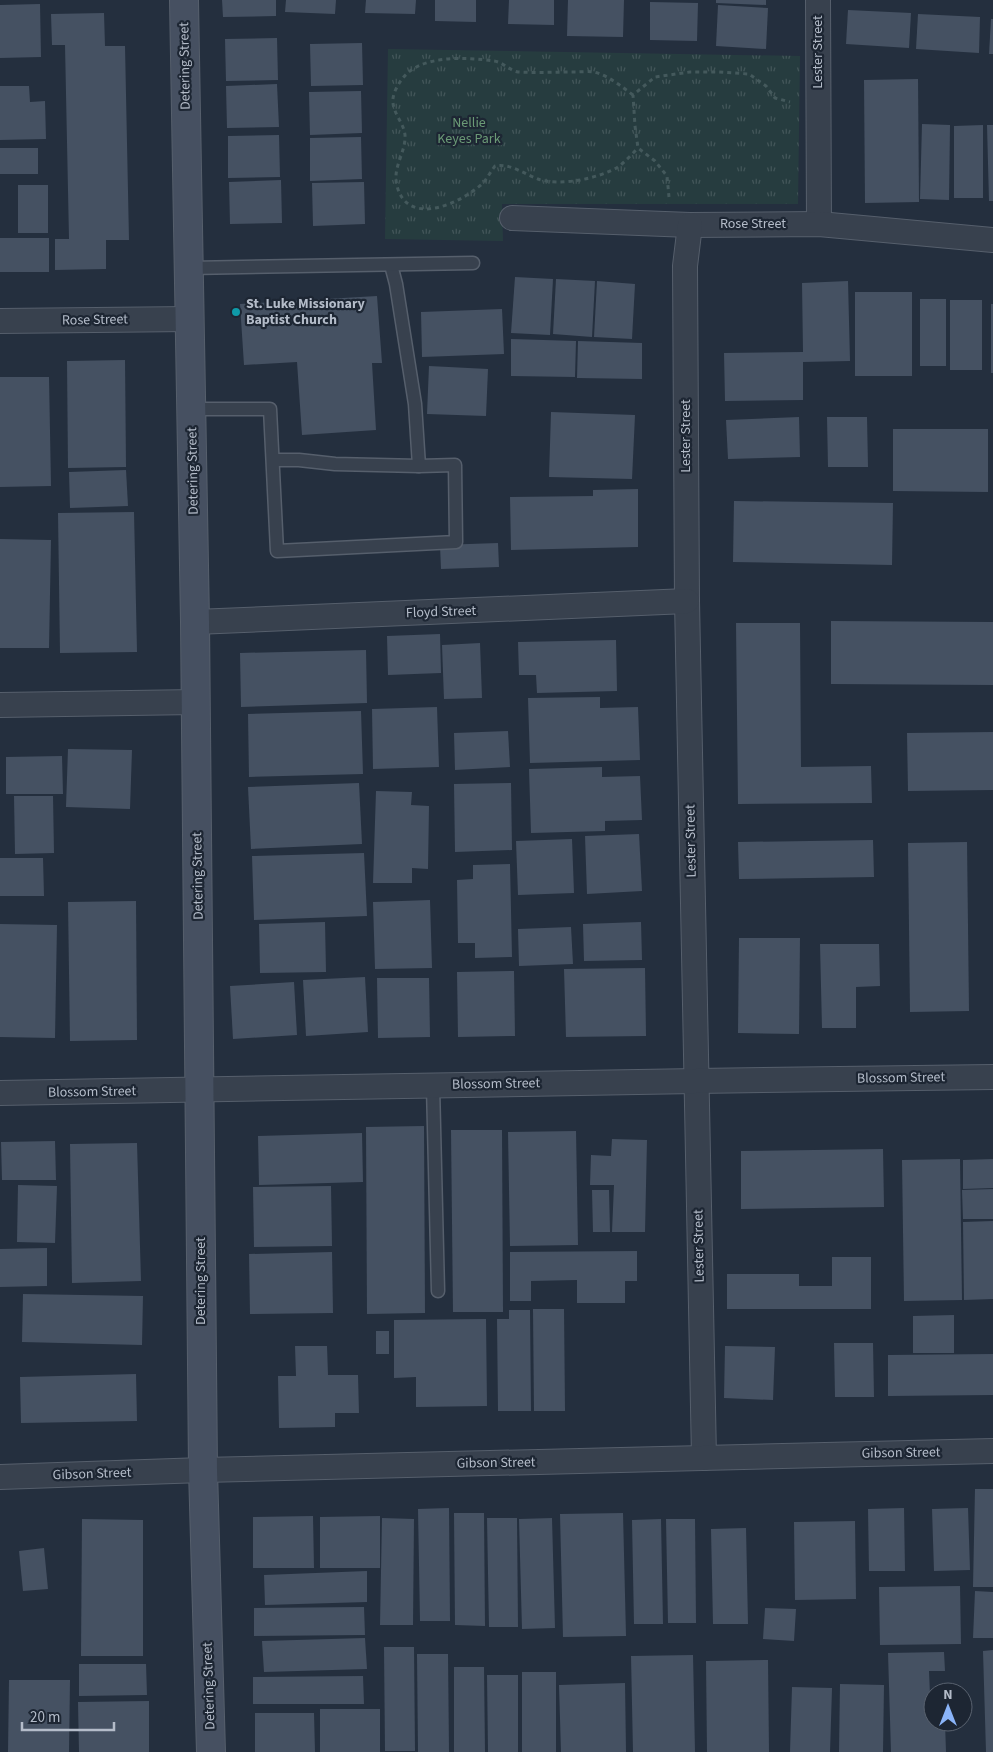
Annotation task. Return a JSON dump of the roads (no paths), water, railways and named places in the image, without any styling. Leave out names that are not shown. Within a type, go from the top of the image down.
[{"type":"street","name":"Detering Street","points":[[184,0],[196,622],[203,1470],[211,1752]]},
{"type":"street","name":"Lester Street","points":[[818,0],[818,224]]},
{"type":"street","name":"Rose Street","points":[[512,218],[680,225],[818,224],[993,240]]},
{"type":"street","name":"Lester Street","points":[[680,225],[685,266],[687,601],[704,1458]]},
{"type":"street","name":"Rose Street","points":[[0,321],[190,319]]},
{"type":"street","name":"Floyd Street","points":[[196,622],[687,601]]},
{"type":"street","points":[[0,705],[196,702]]},
{"type":"street","name":"Blossom Street","points":[[0,1093],[696,1080],[993,1078]]},
{"type":"street","name":"Gibson Street","points":[[0,1477],[203,1470],[993,1451]]},
{"type":"lane","points":[[189,268],[473,263]]},
{"type":"lane","points":[[391,265],[396,284],[415,404],[419,466]]},
{"type":"lane","points":[[192,409],[270,409],[278,551],[456,542],[455,465],[334,464],[299,460],[274,460]]},
{"type":"lane","points":[[433,1086],[438,1291]]},
{"type":"place","name":"St. Luke Missionary Baptist Church","points":[[236,312]]},
{"type":"park label","name":"Nellie Keyes Park","points":[[469,132]]}]
